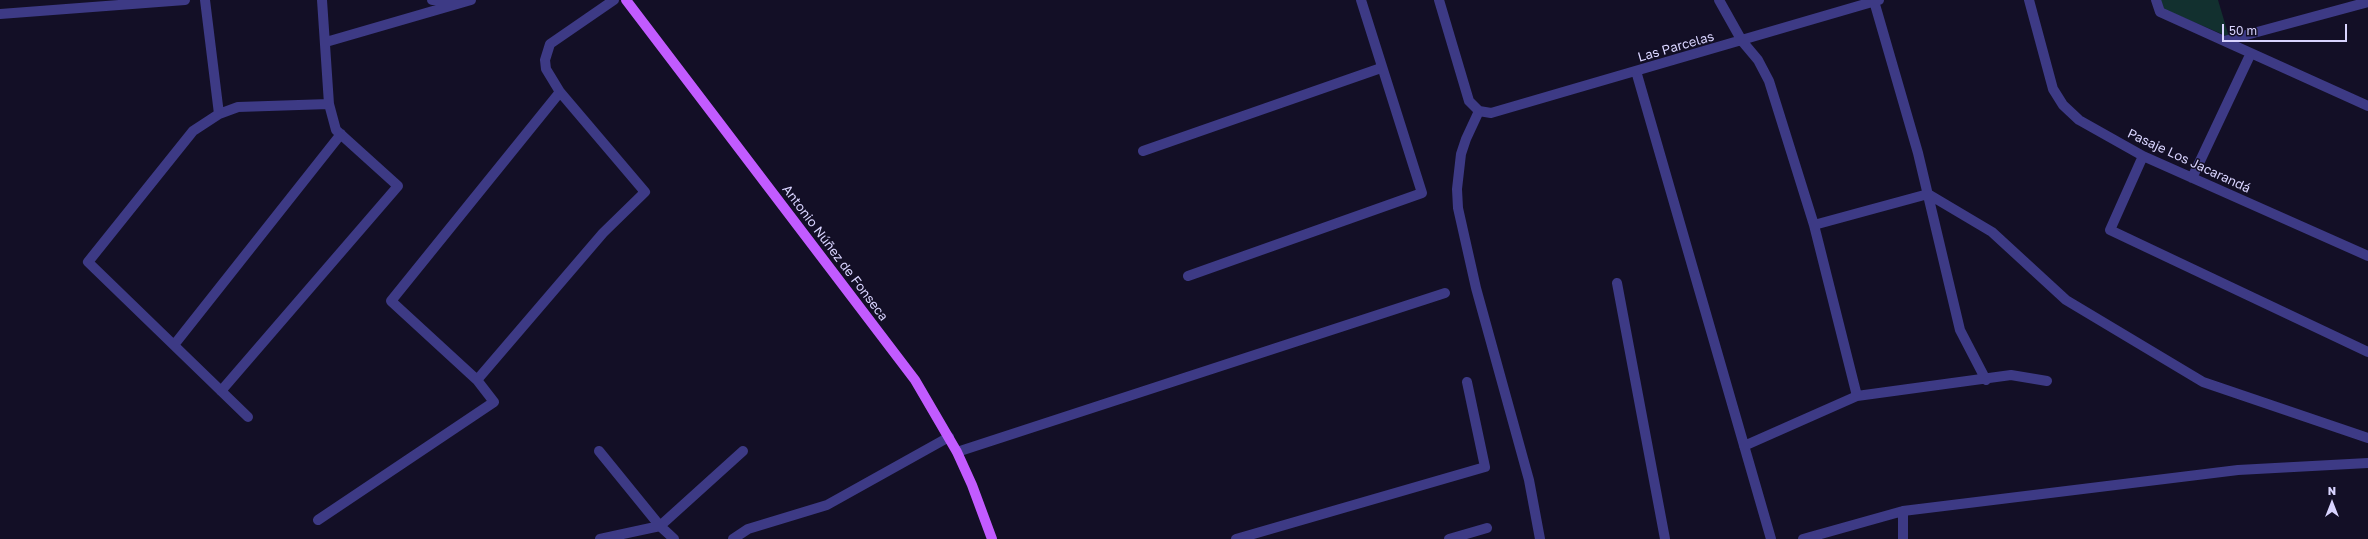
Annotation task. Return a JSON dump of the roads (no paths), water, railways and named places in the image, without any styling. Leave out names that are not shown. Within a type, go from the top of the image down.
[{"type":"main road","name":"Antonio Núñez de Fonseca","points":[[626,0],[915,380],[957,452],[972,485],[992,539]]},
{"type":"street","points":[[0,14],[185,0]]},
{"type":"street","points":[[205,0],[219,114]]},
{"type":"street","points":[[221,391],[398,186],[336,130],[330,104],[322,0]]},
{"type":"street","points":[[432,0],[470,0]]},
{"type":"street","points":[[326,42],[470,0]]},
{"type":"street","points":[[477,380],[603,233],[645,192],[560,92],[546,69],[545,60],[550,44],[614,0]]},
{"type":"street","points":[[1188,276],[1422,193],[1381,68],[1361,0]]},
{"type":"street","points":[[1440,0],[1466,94],[1473,107],[1479,111],[1461,154],[1457,190],[1458,208],[1476,288],[1530,480],[1540,539]]},
{"type":"street","points":[[1719,0],[1742,41],[1758,60],[1769,81],[1814,225],[1857,396]]},
{"type":"street","name":"Pasaje Los Jacarandá","points":[[2029,0],[2049,80],[2058,98],[2079,120],[2143,156],[2368,256]]},
{"type":"street","points":[[2156,0],[2160,12],[2368,106]]},
{"type":"street","points":[[1876,1],[1928,194],[1960,330],[1986,380]]},
{"type":"street","name":"Las Parcelas","points":[[1479,111],[1497,112],[1876,1]]},
{"type":"street","points":[[2224,41],[2368,2]]},
{"type":"street","points":[[2192,178],[2251,53]]},
{"type":"street","points":[[1143,151],[1381,68]]},
{"type":"street","points":[[1636,71],[1771,539]]},
{"type":"street","points":[[318,520],[494,402],[477,380],[391,301],[560,92]]},
{"type":"street","points":[[248,417],[88,262],[193,131],[219,114],[238,107],[330,104]]},
{"type":"street","points":[[174,345],[341,134]]},
{"type":"street","points":[[2143,156],[2110,230],[2368,352]]},
{"type":"street","points":[[1814,225],[1928,194],[1992,232],[2066,300],[2203,382],[2368,438]]},
{"type":"street","points":[[1617,283],[1664,539]]},
{"type":"street","points":[[957,452],[1445,293]]},
{"type":"street","points":[[1744,446],[1857,396],[1986,380],[2011,375],[2047,381]]},
{"type":"street","points":[[1236,539],[1485,467],[1467,382]]},
{"type":"street","points":[[733,539],[748,529],[827,505],[949,437]]},
{"type":"street","points":[[599,451],[660,526],[674,539]]},
{"type":"street","points":[[600,539],[660,526],[743,451]]},
{"type":"street","points":[[1803,539],[1903,511],[2238,470],[2368,463]]},
{"type":"street","points":[[1903,511],[1903,539]]},
{"type":"street","points":[[1448,539],[1487,528]]}]
